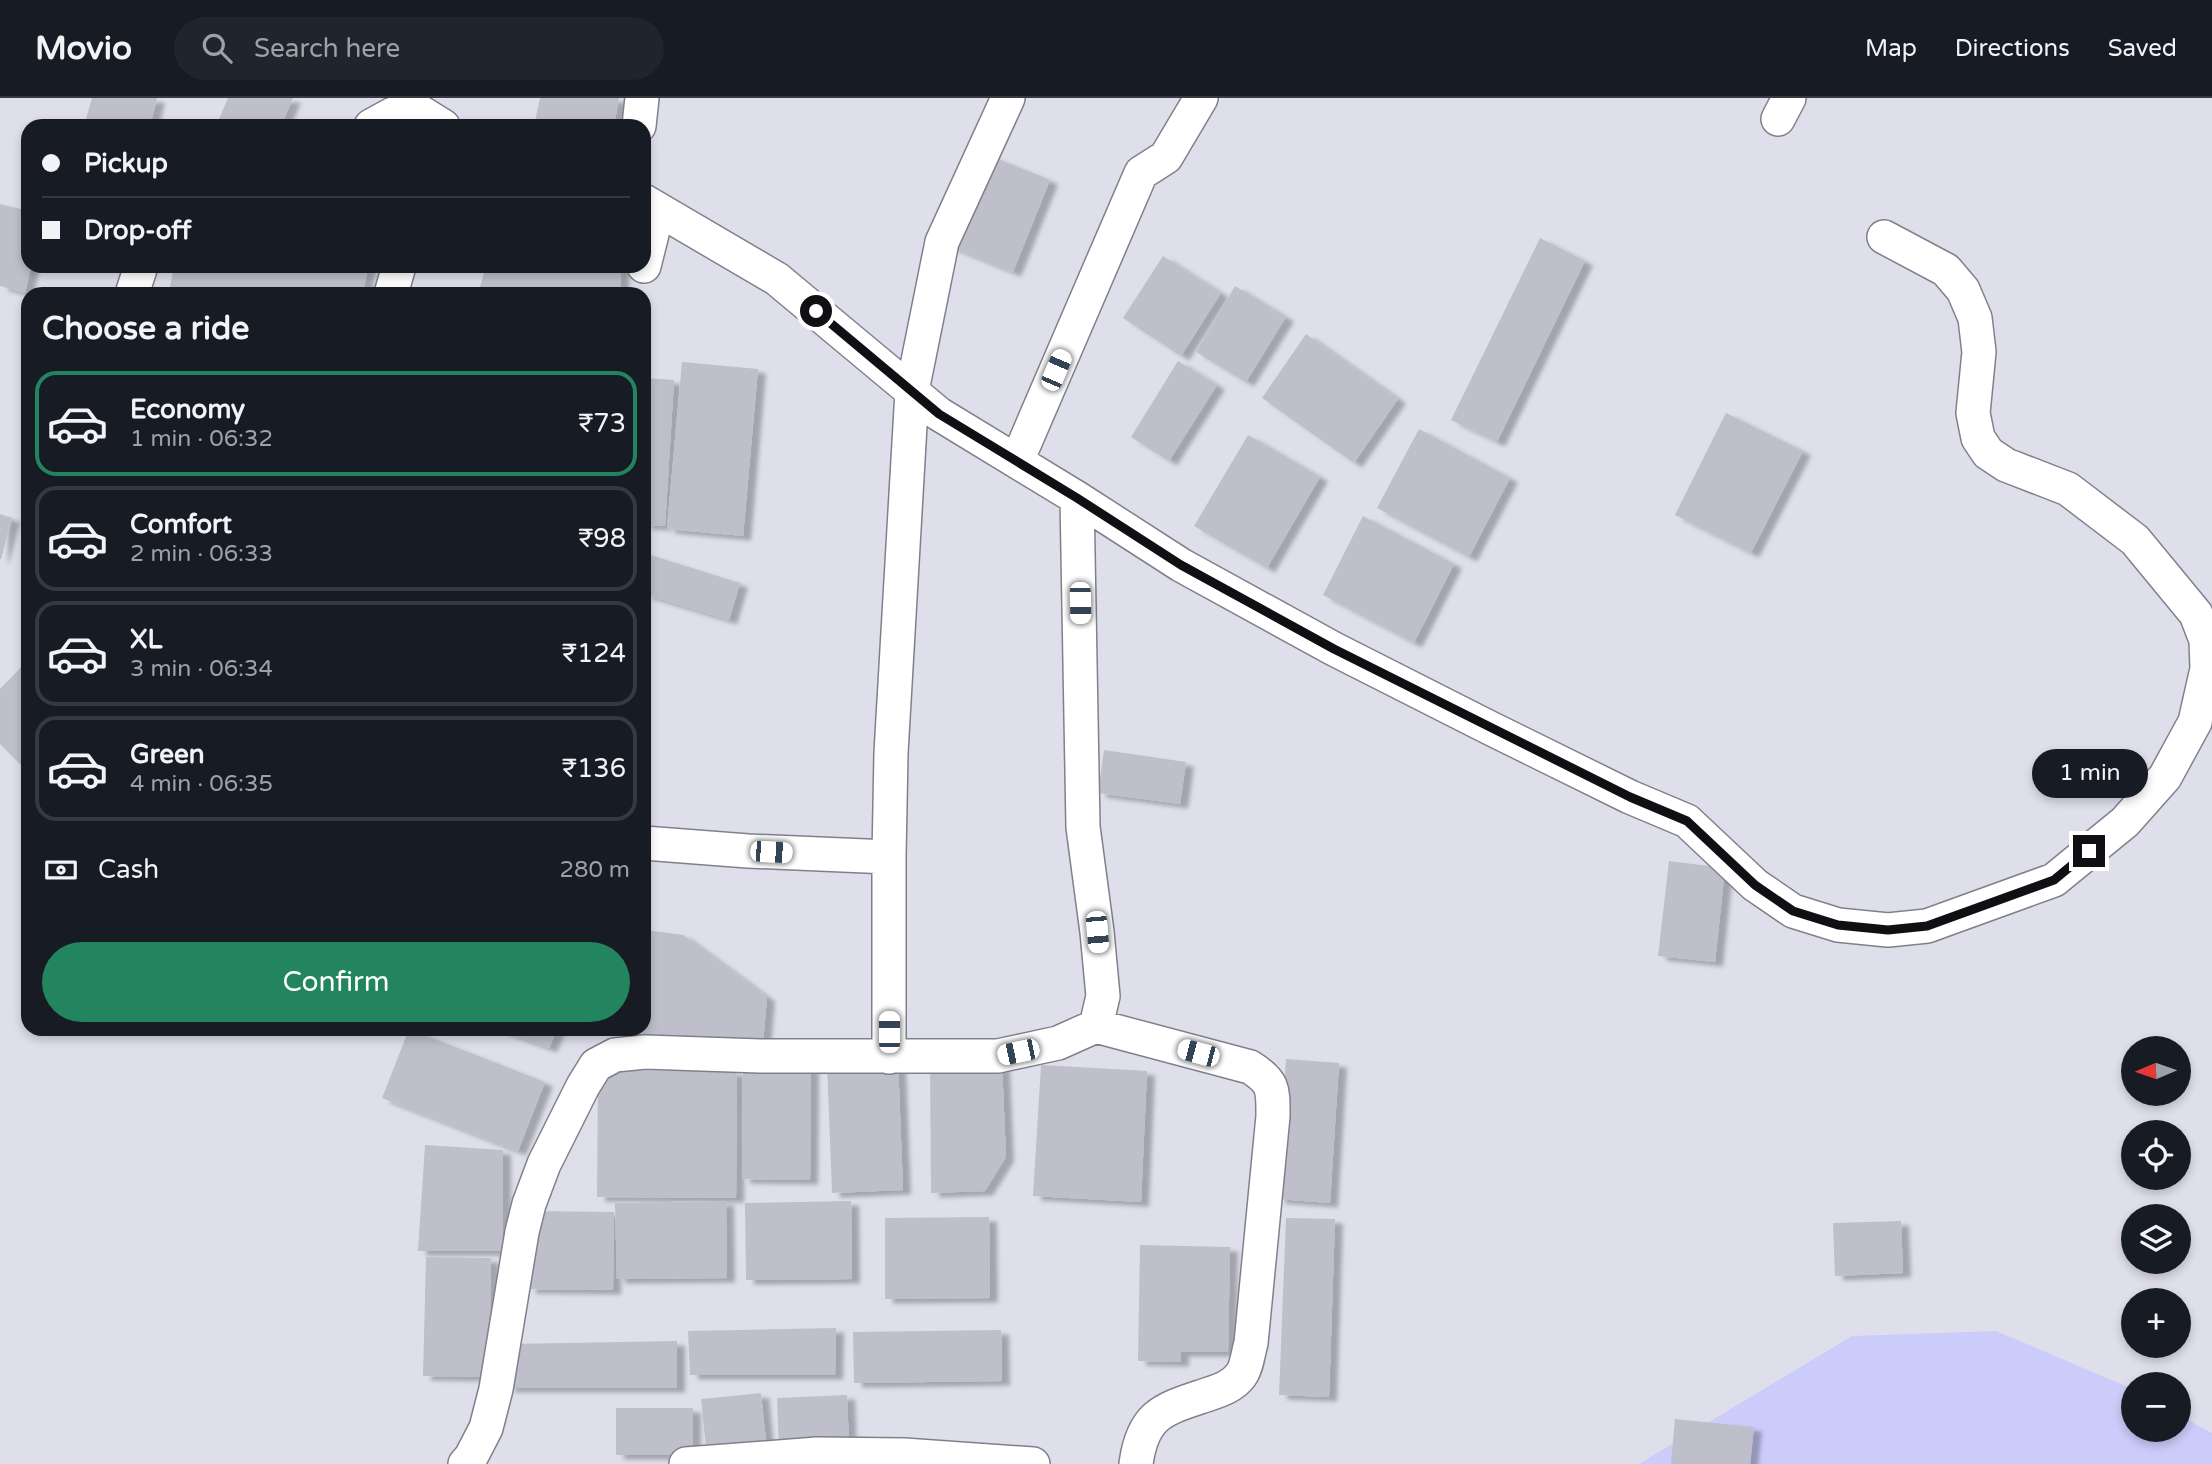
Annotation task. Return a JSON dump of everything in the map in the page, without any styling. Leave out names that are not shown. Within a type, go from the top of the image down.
[{"type":"street","points":[[640,119],[642,98]]},
{"type":"street","points":[[889,1057],[891,753],[912,391],[942,243],[1008,98]]},
{"type":"street","points":[[1017,461],[1142,173],[1166,157],[1201,98]]},
{"type":"street","points":[[381,119],[407,101],[432,119]]},
{"type":"street","points":[[651,205],[777,279],[939,414],[1181,565],[1334,649],[1630,797],[1687,821],[1755,885],[1793,911],[1838,925],[1888,930],[1927,926],[2054,880],[2125,822],[2165,778],[2195,722],[2207,668],[2206,640],[2196,614],[2135,540],[2068,489],[2006,465],[1988,453],[1978,438],[1973,413],[1979,352],[1975,318],[1963,289],[1946,270],[1884,237]]},
{"type":"street","points":[[1077,498],[1083,827],[1103,996],[1096,1026]]},
{"type":"street","points":[[651,843],[890,857]]},
{"type":"street","points":[[466,1464],[486,1428],[529,1204],[544,1164],[596,1065],[615,1055],[645,1052],[889,1057],[998,1056],[1058,1043],[1096,1026],[1250,1067],[1265,1077],[1273,1099],[1251,1343],[1242,1374],[1226,1388],[1170,1407],[1150,1422],[1138,1450],[1136,1464]]},
{"type":"street","points":[[686,1464],[817,1454],[904,1455],[1033,1464]]},
{"type":"shaded area","points":[[1996,1331],[2121,1384],[2121,1442],[2191,1442],[2191,1422],[2212,1433],[2212,1464],[1639,1464],[1852,1336]]},
{"type":"building","points":[[92,98],[157,98],[152,119],[86,119]]},
{"type":"building","points":[[228,98],[293,98],[284,119],[219,119]]},
{"type":"building","points":[[540,98],[619,98],[615,119],[536,119]]},
{"type":"building","points":[[986,154],[1050,180],[1013,272],[949,246]]},
{"type":"building","points":[[0,204],[21,209],[21,273],[29,273],[26,287],[21,287],[21,292],[0,286]]},
{"type":"building","points":[[1540,238],[1585,261],[1497,442],[1451,420]]},
{"type":"building","points":[[1163,256],[1221,293],[1181,356],[1123,318]]},
{"type":"building","points":[[173,273],[367,273],[364,287],[170,287]]},
{"type":"building","points":[[484,273],[621,273],[621,287],[480,287]]},
{"type":"building","points":[[1235,286],[1286,317],[1246,382],[1196,352]]},
{"type":"building","points":[[1306,334],[1398,399],[1354,463],[1262,398]]},
{"type":"building","points":[[1178,361],[1217,385],[1169,461],[1131,437]]},
{"type":"building","points":[[682,362],[758,369],[743,536],[667,529]]},
{"type":"building","points":[[651,378],[674,380],[665,526],[651,525]]},
{"type":"building","points":[[1726,413],[1803,451],[1751,553],[1675,515]]},
{"type":"building","points":[[1419,429],[1510,478],[1469,557],[1377,508]]},
{"type":"building","points":[[1248,435],[1320,477],[1267,568],[1194,526]]},
{"type":"building","points":[[0,514],[12,518],[1,559],[0,559]]},
{"type":"building","points":[[1363,516],[1454,564],[1414,643],[1323,595]]},
{"type":"building","points":[[651,555],[740,583],[729,620],[651,596]]},
{"type":"building","points":[[21,667],[21,765],[0,744],[0,689]]},
{"type":"building","points":[[1104,750],[1186,762],[1180,804],[1098,793]]},
{"type":"building","points":[[1669,861],[1725,868],[1715,962],[1658,956]]},
{"type":"building","points":[[651,931],[683,935],[767,997],[763,1043],[651,1036]]},
{"type":"building","points":[[406,1036],[427,1036],[545,1082],[518,1151],[382,1098]]},
{"type":"building","points":[[516,1036],[554,1036],[549,1048]]},
{"type":"building","points":[[1286,1059],[1339,1063],[1330,1203],[1277,1199]]},
{"type":"building","points":[[743,1061],[811,1062],[810,1180],[742,1179]]},
{"type":"building","points":[[898,1062],[903,1190],[832,1193],[827,1065]]},
{"type":"building","points":[[930,1065],[1002,1065],[1006,1157],[985,1191],[931,1193]]},
{"type":"building","points":[[1041,1065],[1147,1071],[1141,1202],[1033,1196]]},
{"type":"building","points":[[598,1070],[737,1071],[736,1198],[597,1197]]},
{"type":"building","points":[[425,1145],[503,1150],[503,1251],[418,1251]]},
{"type":"building","points":[[726,1201],[727,1278],[617,1279],[615,1203]]},
{"type":"building","points":[[851,1201],[852,1279],[746,1280],[745,1203]]},
{"type":"building","points":[[529,1211],[614,1212],[613,1290],[528,1289]]},
{"type":"building","points":[[989,1217],[990,1298],[885,1299],[885,1218]]},
{"type":"building","points":[[1286,1218],[1335,1219],[1329,1397],[1279,1395]]},
{"type":"building","points":[[1901,1221],[1903,1273],[1835,1276],[1833,1223]]},
{"type":"building","points":[[1140,1245],[1230,1247],[1228,1352],[1181,1352],[1181,1362],[1138,1361]]},
{"type":"building","points":[[426,1257],[491,1258],[489,1377],[423,1376]]},
{"type":"building","points":[[836,1328],[835,1375],[690,1375],[688,1331]]},
{"type":"building","points":[[1001,1330],[1002,1381],[854,1383],[853,1332]]},
{"type":"building","points":[[677,1341],[677,1388],[507,1388],[509,1344]]},
{"type":"building","points":[[761,1393],[766,1442],[706,1448],[701,1399]]},
{"type":"building","points":[[847,1395],[849,1447],[779,1450],[777,1398]]},
{"type":"building","points":[[616,1408],[693,1408],[693,1455],[616,1455]]},
{"type":"building","points":[[1675,1419],[1754,1427],[1750,1464],[1671,1464]]},
{"type":"route","points":[[816,311],[939,414],[1181,565],[1334,649],[1630,797],[1687,821],[1755,885],[1793,911],[1838,925],[1888,930],[1927,926],[2054,880],[2089,851]]}]
